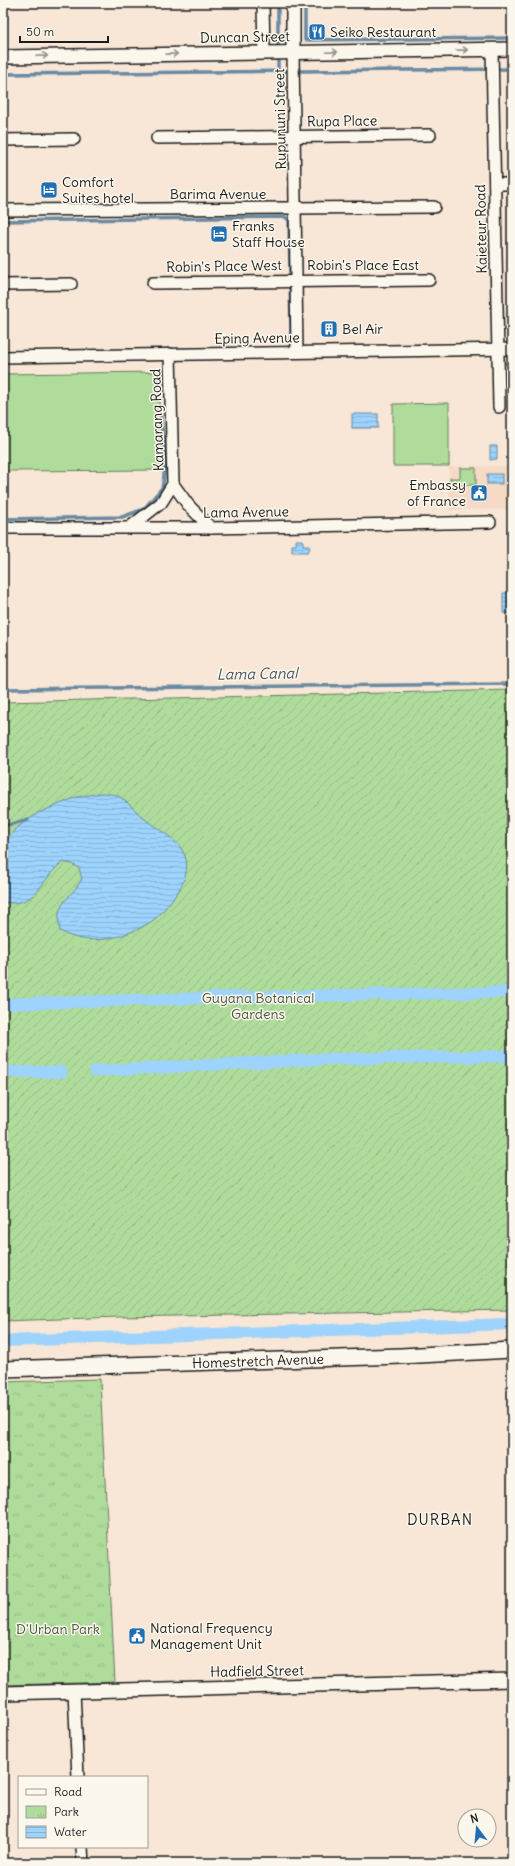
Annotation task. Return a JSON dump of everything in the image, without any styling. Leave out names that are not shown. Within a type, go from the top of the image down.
[{"type":"main road","name":"Homestretch Avenue","points":[[3,1369],[402,1356],[512,1350]]},
{"type":"street","points":[[263,3],[264,53]]},
{"type":"street","points":[[292,3],[293,52]]},
{"type":"street","name":"Duncan Street","points":[[3,57],[293,52],[492,54],[512,49]]},
{"type":"street","name":"Rupununi Street","points":[[293,52],[295,78],[297,352]]},
{"type":"street","name":"Kaieteur Road","points":[[492,54],[499,407]]},
{"type":"street","name":"Rupa Place","points":[[157,138],[430,135]]},
{"type":"street","points":[[3,140],[74,139]]},
{"type":"street","points":[[495,184],[512,184]]},
{"type":"street","name":"Barima Avenue","points":[[3,210],[434,207]]},
{"type":"street","name":"Robin's Place East","points":[[296,280],[429,280]]},
{"type":"street","name":"Robin's Place West","points":[[153,282],[296,280]]},
{"type":"street","points":[[3,285],[71,284]]},
{"type":"street","name":"Eping Avenue","points":[[3,357],[512,349]]},
{"type":"street","name":"Kamarang Road","points":[[130,527],[161,503],[173,484],[170,354]]},
{"type":"street","name":"Kamarang Road","points":[[173,484],[189,506],[211,528]]},
{"type":"street","name":"Lama Avenue","points":[[3,528],[211,528],[490,522]]},
{"type":"street","name":"Hadfield Street","points":[[3,1693],[512,1680]]},
{"type":"street","points":[[74,1691],[78,1776]]},
{"type":"street","points":[[82,1848],[83,1863]]},
{"type":"shaded area","points":[[508,466],[508,509],[449,510],[449,467]]},
{"type":"green space","points":[[157,372],[164,470],[3,471],[3,374]]},
{"type":"green space","points":[[449,403],[449,466],[393,466],[393,404]]},
{"type":"green space","points":[[460,468],[476,468],[476,485],[450,485],[450,478],[460,478]]},
{"type":"green space","name":"Guyana Botanical Gardens","points":[[512,690],[512,1310],[119,1317],[3,1321],[3,702]]},
{"type":"green space","name":"D'Urban Park","points":[[100,1379],[115,1682],[3,1685],[3,1382]]},
{"type":"water","points":[[352,414],[378,414],[378,428],[352,428]]},
{"type":"water","points":[[490,446],[497,446],[497,459],[490,460]]},
{"type":"water","points":[[487,474],[502,474],[502,484],[487,484]]},
{"type":"water","points":[[296,540],[303,540],[303,545],[308,545],[310,548],[308,552],[292,552],[292,545],[296,545]]},
{"type":"water","points":[[503,593],[512,593],[512,613],[503,613]]},
{"type":"water","points":[[102,793],[120,797],[146,820],[175,841],[183,851],[187,867],[185,877],[175,896],[161,913],[155,919],[142,927],[107,939],[83,939],[60,931],[59,914],[61,908],[82,879],[79,868],[72,864],[63,862],[32,896],[24,901],[15,903],[3,902],[3,845],[15,829],[38,813],[77,797]]},
{"type":"waterway","points":[[278,3],[278,50]]},
{"type":"waterway","points":[[305,3],[305,40],[512,38]]},
{"type":"waterway","points":[[278,56],[278,71]]},
{"type":"waterway","points":[[3,74],[512,69]]},
{"type":"waterway","points":[[3,221],[285,217],[289,220],[291,335],[289,339]]},
{"type":"waterway","points":[[502,363],[512,363]]},
{"type":"waterway","points":[[3,519],[122,517],[144,509],[162,488],[164,478],[164,448],[160,407]]},
{"type":"waterway","name":"Lama Canal","points":[[3,689],[512,684]]},
{"type":"waterway","points":[[3,826],[28,820]]},
{"type":"waterway","points":[[3,1004],[239,997],[512,992]]},
{"type":"waterway","points":[[95,1071],[325,1059],[512,1056]]},
{"type":"waterway","points":[[3,1072],[62,1072]]},
{"type":"waterway","points":[[3,1341],[512,1324]]},
{"type":"place","name":"Seiko Restaurant","points":[[317,32]]},
{"type":"place","name":"Comfort Suites hotel","points":[[49,190]]},
{"type":"place","name":"Franks Staff House","points":[[219,234]]},
{"type":"place","name":"Bel Air","points":[[329,329]]},
{"type":"place","name":"Embassy of France","points":[[479,493]]},
{"type":"place","name":"National Frequency Management Unit","points":[[137,1636]]},
{"type":"district","name":"DURBAN","points":[[440,1520]]}]
